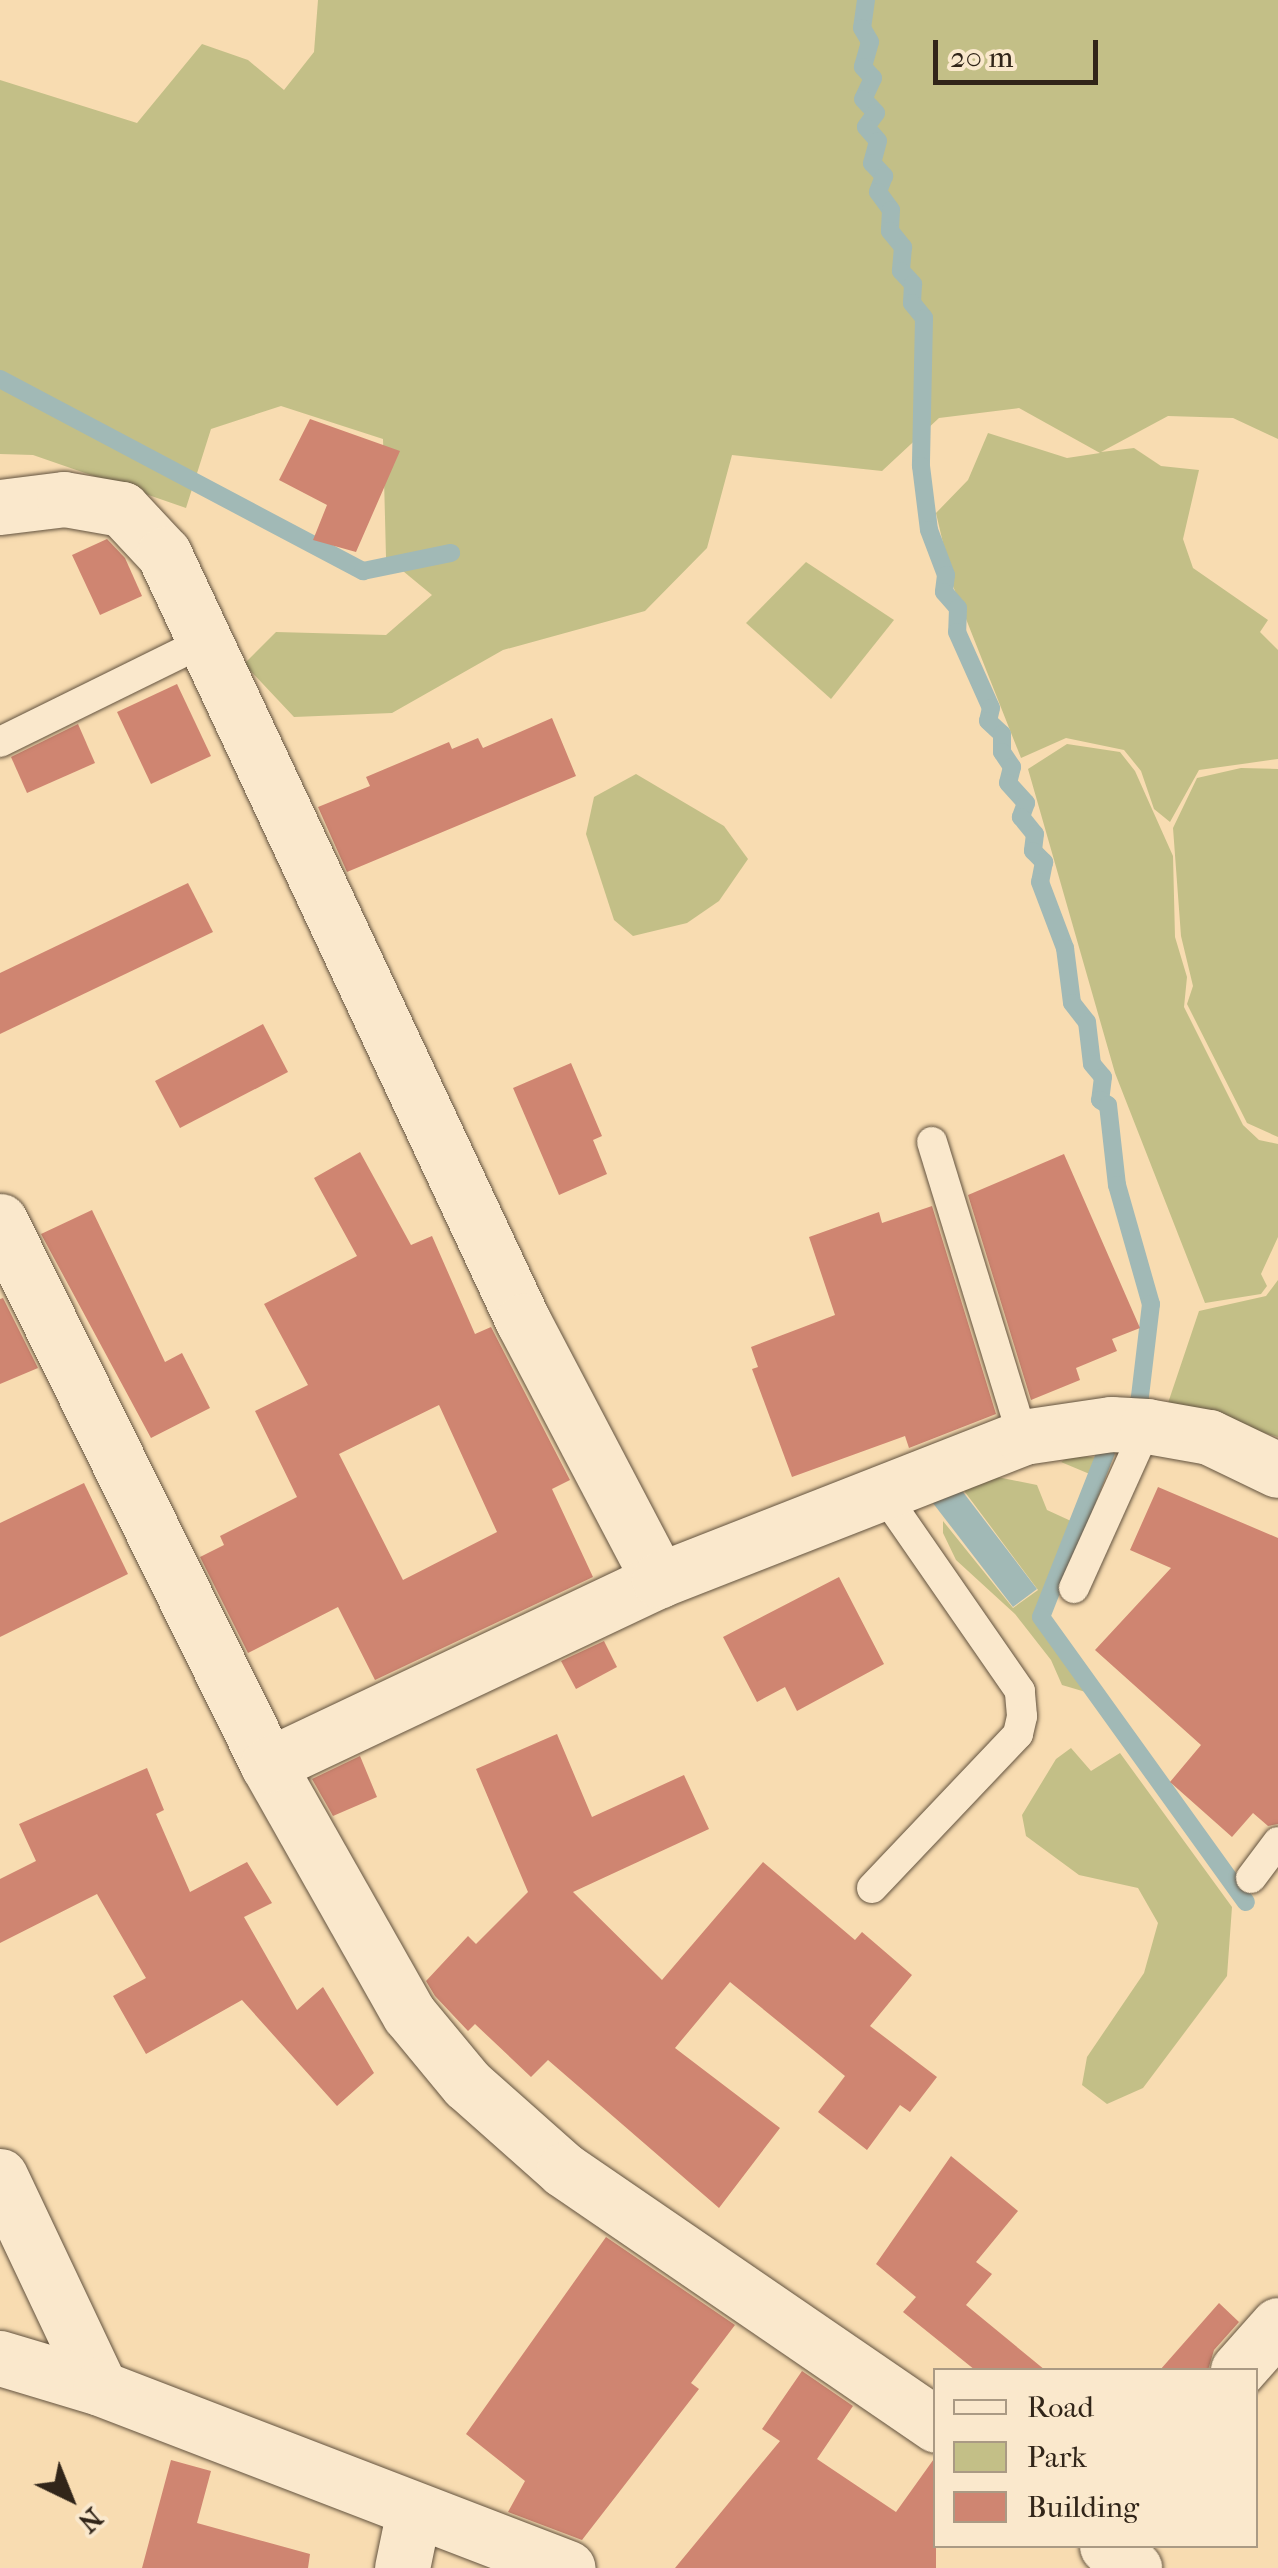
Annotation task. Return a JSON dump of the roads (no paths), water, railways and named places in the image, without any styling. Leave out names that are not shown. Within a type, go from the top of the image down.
[{"type":"street","points":[[0,507],[64,499],[122,510],[164,554],[523,1320],[658,1580]]},
{"type":"street","points":[[0,1221],[268,1765],[409,2014],[466,2084],[564,2170],[933,2423]]},
{"type":"street","points":[[268,1765],[658,1580],[1024,1437],[1112,1424],[1147,1426],[1209,1438],[1278,1470]]},
{"type":"street","points":[[0,2176],[100,2388]]},
{"type":"street","points":[[1240,2368],[1278,2325]]},
{"type":"street","points":[[0,2358],[100,2388],[568,2568]]},
{"type":"street","points":[[402,2568],[414,2510]]},
{"type":"street","points":[[1109,2548],[1134,2568]]},
{"type":"lane","points":[[0,742],[205,642]]},
{"type":"lane","points":[[932,1142],[1024,1437]]},
{"type":"lane","points":[[1074,1588],[1147,1426]]},
{"type":"lane","points":[[872,1888],[1018,1734],[1022,1716],[1020,1691],[881,1490]]},
{"type":"lane","points":[[1251,1878],[1278,1842]]},
{"type":"water","points":[[960,1488],[1037,1589],[1013,1607],[929,1498]]},
{"type":"waterway","points":[[866,0],[862,28],[870,42],[863,67],[873,78],[863,99],[876,113],[866,127],[878,141],[872,163],[884,176],[878,192],[891,210],[890,231],[903,247],[901,271],[913,284],[912,303],[924,318],[921,466],[929,530],[946,575],[944,592],[958,608],[957,632],[991,708],[988,721],[1002,734],[1002,752],[1012,767],[1008,783],[1026,803],[1021,817],[1035,834],[1033,851],[1044,862],[1040,882],[1065,948],[1072,1003],[1087,1022],[1092,1064],[1103,1077],[1100,1100],[1108,1105],[1117,1185],[1151,1304],[1139,1405]]},
{"type":"waterway","points":[[0,379],[363,571],[451,553]]},
{"type":"waterway","points":[[1106,1452],[1041,1617],[1246,1902]]}]
